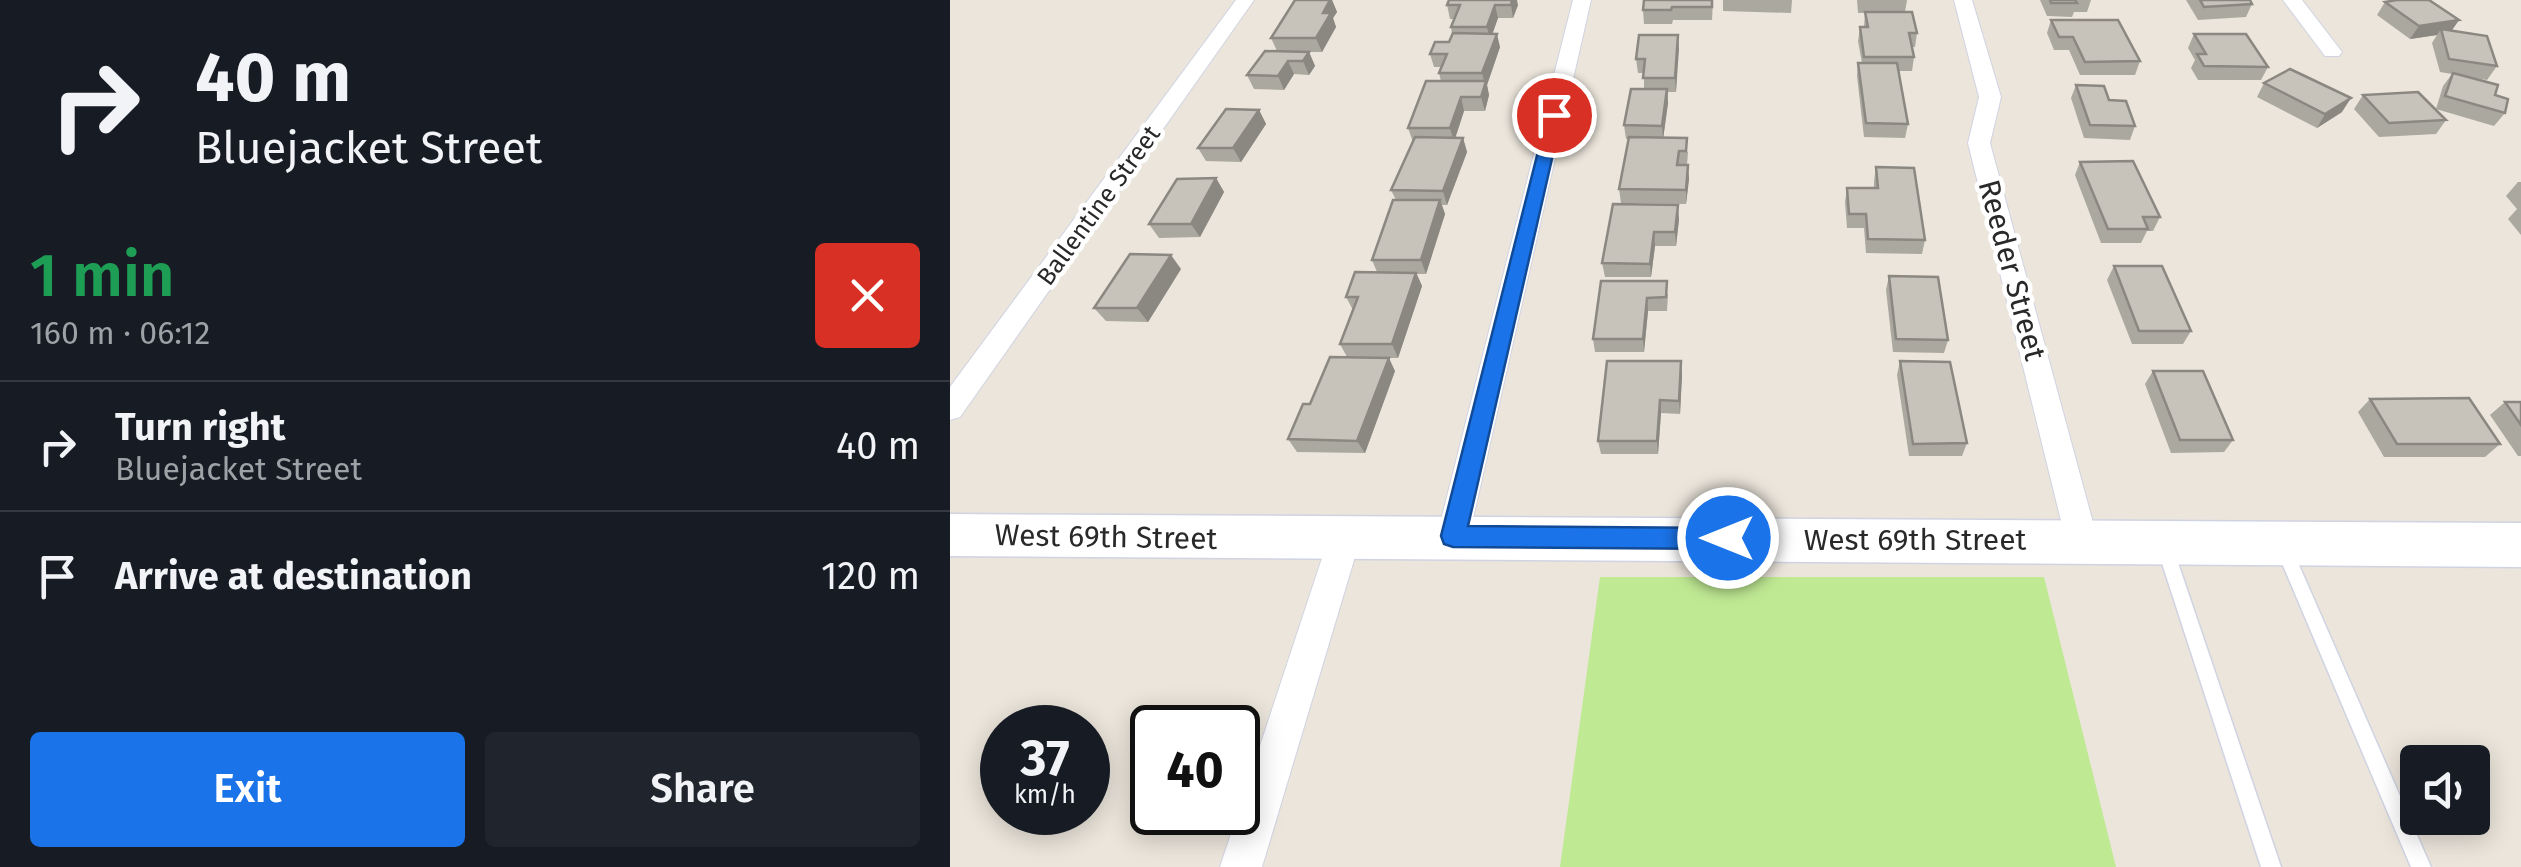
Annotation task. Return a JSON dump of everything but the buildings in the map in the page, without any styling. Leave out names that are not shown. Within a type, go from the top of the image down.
[{"type":"street","name":"Ballentine Street","points":[[950,409],[1246,0]]},
{"type":"street","points":[[1453,536],[1582,0]]},
{"type":"street","name":"Reeder Street","points":[[1963,0],[1990,97],[1979,143],[2082,541]]},
{"type":"street","points":[[2292,0],[2332,52]]},
{"type":"street","name":"West 69th Street","points":[[950,536],[2521,545]]},
{"type":"street","points":[[1241,867],[1344,540]]},
{"type":"lane","points":[[2163,542],[2271,867]]},
{"type":"lane","points":[[2281,543],[2420,867]]},
{"type":"green space","points":[[1600,577],[2044,577],[2116,867],[1560,867]]},
{"type":"route","points":[[1554,115],[1453,536],[1728,538]]}]
